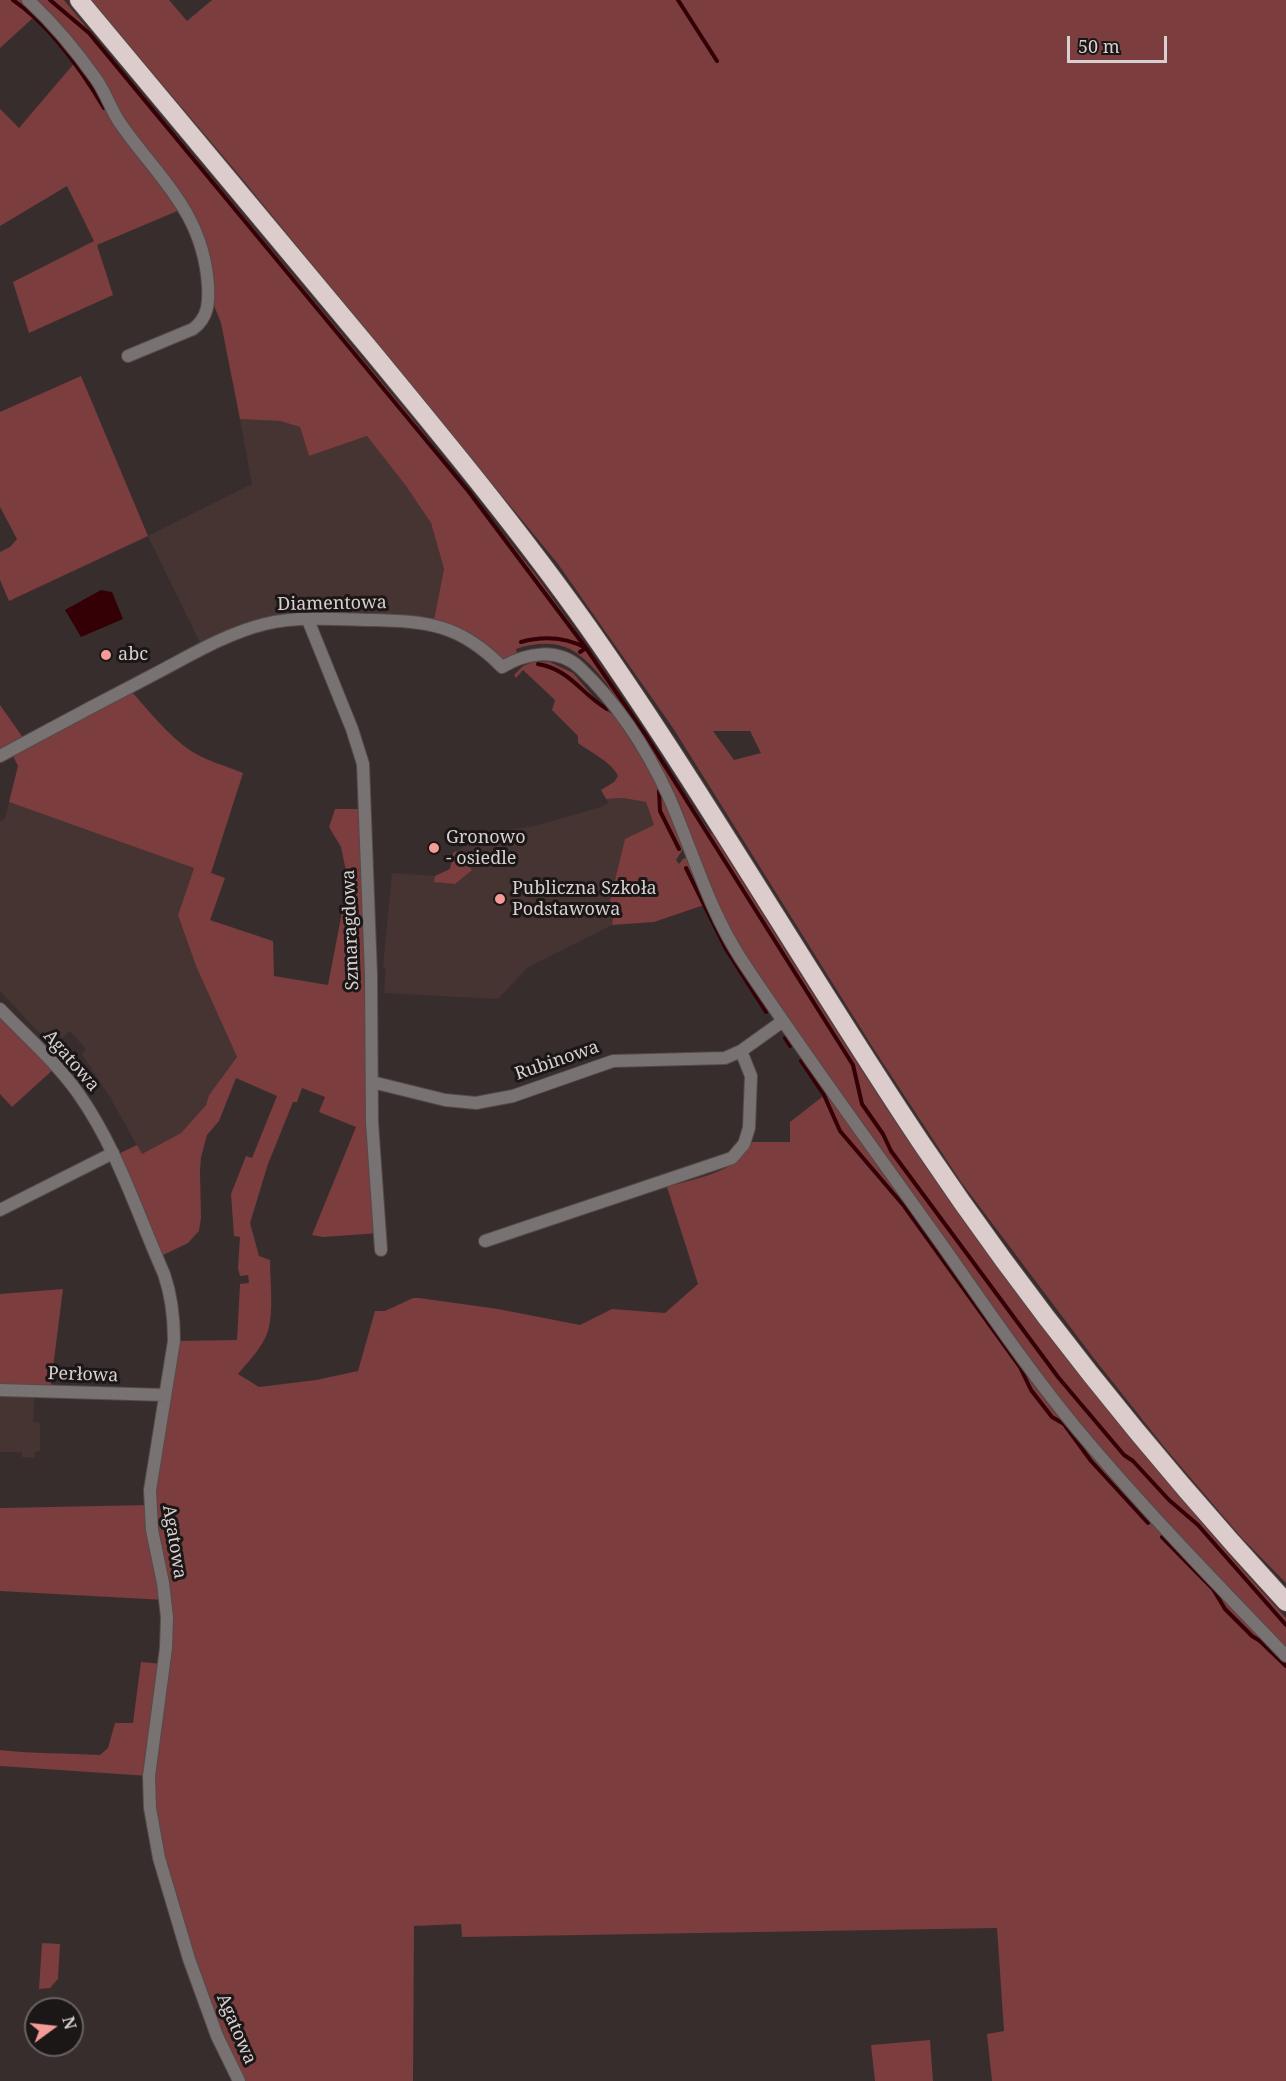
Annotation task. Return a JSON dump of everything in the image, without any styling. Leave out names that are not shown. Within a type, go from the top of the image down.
[{"type":"highway","points":[[80,0],[444,440],[534,553],[642,704],[869,1064],[997,1250],[1118,1409],[1230,1542],[1286,1602]]},
{"type":"street","points":[[28,0],[42,13],[97,80],[119,122],[180,200],[195,228],[207,268],[209,295],[207,309],[200,324],[128,356]]},
{"type":"street","name":"Diamentowa","points":[[0,756],[215,643],[262,625],[308,620],[399,620],[432,625],[465,636],[489,654],[501,667],[529,655],[548,654],[563,657],[577,665],[625,720],[657,772],[710,903],[727,936],[783,1021]]},
{"type":"street","name":"Szmaragdowa","points":[[308,620],[340,696],[363,764],[371,975],[372,1122],[381,1250]]},
{"type":"street","name":"Agatowa","points":[[0,1009],[68,1080],[92,1114],[113,1154],[164,1274],[170,1294],[174,1341],[150,1490],[152,1530],[163,1583],[167,1617],[166,1648],[149,1776],[150,1808],[159,1858],[193,1970],[217,2036],[239,2081]]},
{"type":"street","points":[[783,1021],[1056,1402],[1131,1491],[1286,1656]]},
{"type":"street","name":"Rubinowa","points":[[372,1082],[456,1102],[482,1103],[513,1096],[612,1061],[725,1058],[741,1051],[783,1021]]},
{"type":"street","points":[[485,1240],[732,1158],[744,1144],[749,1128],[752,1077],[741,1051]]},
{"type":"street","points":[[0,1210],[113,1154]]},
{"type":"street","name":"Perłowa","points":[[0,1390],[165,1395]]},
{"type":"shaded area","points":[[0,0],[64,0],[410,416],[535,574],[602,667],[712,833],[879,1097],[978,1240],[1061,1351],[1149,1460],[1286,1618],[1286,2081],[992,2081],[987,2034],[1004,2031],[997,1928],[462,1937],[461,1924],[414,1926],[413,2081],[239,2081],[163,1875],[149,1776],[0,1766],[0,1750],[100,1755],[108,1748],[115,1723],[133,1723],[141,1662],[163,1664],[165,1600],[0,1591],[0,1508],[150,1505],[174,1341],[237,1340],[240,1284],[249,1283],[248,1275],[240,1276],[238,1268],[240,1237],[234,1236],[231,1194],[246,1156],[252,1158],[277,1096],[236,1078],[219,1121],[207,1135],[201,1157],[199,1231],[188,1243],[157,1258],[114,1156],[137,1145],[142,1154],[181,1133],[206,1105],[209,1095],[237,1057],[196,966],[178,915],[194,868],[9,802],[18,766],[10,750],[0,756],[0,705],[26,742],[128,688],[182,745],[203,758],[243,773],[211,873],[225,878],[210,920],[273,941],[274,976],[328,985],[348,881],[341,847],[329,827],[335,809],[365,809],[380,1233],[323,1237],[312,1235],[356,1127],[319,1112],[325,1097],[302,1088],[297,1102],[293,1102],[268,1164],[250,1223],[259,1256],[270,1260],[271,1314],[263,1343],[238,1374],[259,1387],[316,1380],[358,1371],[375,1311],[385,1311],[413,1298],[498,1309],[580,1325],[612,1309],[665,1313],[698,1284],[667,1187],[715,1173],[727,1167],[737,1161],[751,1142],[790,1142],[790,1122],[831,1090],[710,903],[654,922],[612,925],[610,901],[625,839],[654,825],[646,802],[623,798],[606,799],[601,790],[614,782],[618,776],[615,771],[578,743],[578,736],[552,710],[555,700],[523,670],[516,678],[514,675],[523,666],[535,661],[550,662],[573,673],[605,710],[614,715],[637,744],[659,787],[683,849],[676,860],[679,864],[691,855],[684,815],[670,786],[621,704],[597,672],[570,649],[550,644],[529,645],[516,649],[518,658],[502,667],[489,654],[433,625],[444,569],[431,523],[367,436],[309,456],[300,427],[280,421],[240,419],[221,323],[213,303],[214,285],[210,262],[189,206],[97,245],[113,295],[29,333],[13,282],[94,241],[67,186],[0,226],[0,109],[19,128],[83,53],[45,7],[0,48]]},
{"type":"shaded area","points":[[91,0],[169,0],[187,21],[212,0],[1286,0],[1286,1583],[1241,1537],[1165,1448],[1092,1356],[961,1182],[875,1051],[673,728],[558,564],[234,169]],"holes":[[[713,731],[750,731],[761,753],[734,760]]]},
{"type":"shaded area","points":[[81,376],[148,536],[9,601],[0,580],[0,552],[10,547],[17,539],[0,507],[0,412]]},
{"type":"shaded area","points":[[240,419],[280,421],[300,427],[309,456],[367,436],[431,523],[444,569],[433,625],[292,621],[203,649],[148,536],[252,484]]},
{"type":"shaded area","points":[[101,590],[112,592],[123,619],[81,637],[65,610]]},
{"type":"shaded area","name":"Publiczna Szkoła Podstawowa","points":[[623,798],[646,802],[654,826],[610,901],[612,925],[528,967],[498,999],[384,993],[386,968],[383,967],[392,873],[435,876],[450,869],[453,853],[488,833],[535,826],[601,807],[608,803],[606,799]]},
{"type":"shaded area","points":[[9,802],[194,867],[178,915],[196,966],[237,1057],[209,1095],[206,1105],[181,1133],[142,1155],[110,1097],[82,1054],[86,1049],[70,1031],[62,1038],[58,1030],[42,1036],[0,991],[0,822],[5,819]]},
{"type":"shaded area","points":[[456,851],[472,870],[455,884],[434,882],[435,876],[450,869],[453,853]]},
{"type":"shaded area","points":[[0,1009],[56,1067],[12,1107],[0,1094]]},
{"type":"shaded area","points":[[63,1289],[50,1391],[0,1390],[0,1294]]},
{"type":"shaded area","points":[[0,1390],[35,1391],[33,1422],[40,1423],[40,1451],[35,1452],[34,1458],[22,1457],[22,1452],[0,1452]]},
{"type":"shaded area","points":[[42,1943],[60,1944],[58,1979],[50,1988],[39,1989]]},
{"type":"shaded area","points":[[930,2040],[933,2081],[875,2081],[871,2045]]},
{"type":"waterway","points":[[13,0],[40,22],[64,49],[104,108]]},
{"type":"waterway","points":[[50,0],[89,33],[469,492],[586,648],[648,739],[853,1065],[862,1104],[883,1134],[891,1151],[1058,1377],[1124,1455],[1133,1461],[1169,1500],[1198,1525],[1286,1625]]},
{"type":"waterway","points":[[678,0],[717,61]]},
{"type":"waterway","points":[[521,642],[546,638],[562,640],[586,648],[580,652]]},
{"type":"waterway","points":[[538,664],[559,671],[607,709]]},
{"type":"waterway","points":[[659,791],[660,811],[679,849]]},
{"type":"waterway","points":[[686,868],[726,949],[766,1012]]},
{"type":"waterway","points":[[785,1038],[790,1046]]},
{"type":"waterway","points":[[801,1061],[824,1095],[840,1131],[904,1206],[1020,1367],[1031,1390],[1052,1417],[1064,1424],[1091,1461],[1148,1523]]},
{"type":"waterway","points":[[1162,1537],[1213,1589],[1225,1609],[1286,1666]]},
{"type":"place","name":"abc","points":[[106,655]]},
{"type":"place","name":"Gronowo - osiedle","points":[[434,848]]},
{"type":"place","name":"Publiczna Szkoła Podstawowa","points":[[500,899]]}]
